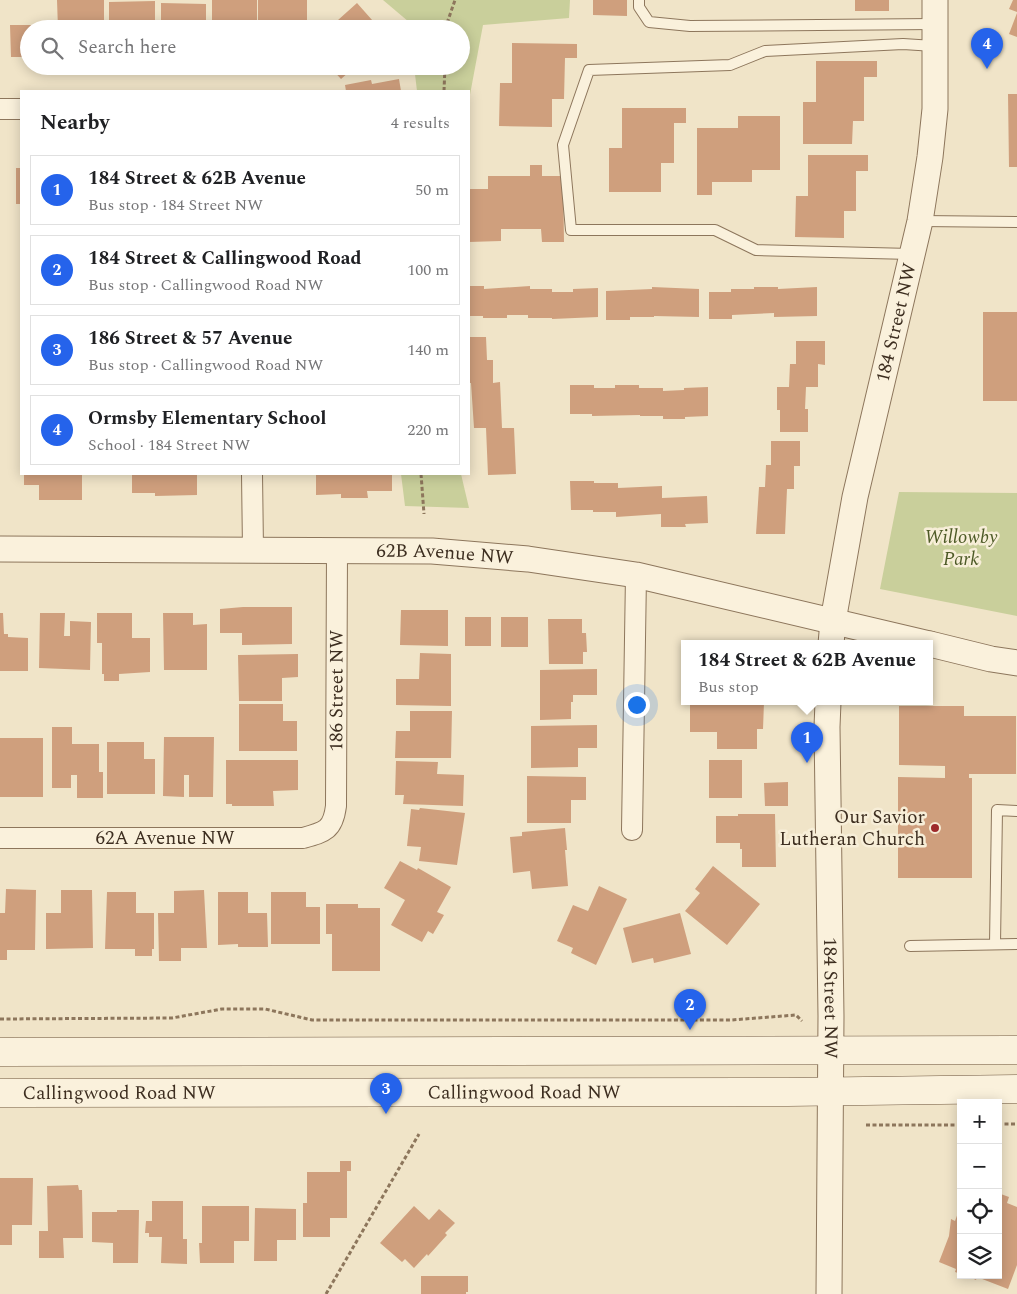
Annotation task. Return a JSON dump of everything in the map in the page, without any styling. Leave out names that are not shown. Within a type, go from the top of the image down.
[{"type":"main road","points":[[0,1052],[1017,1050]]},
{"type":"main road","name":"Callingwood Road NW","points":[[0,1093],[1017,1089]]},
{"type":"street","name":"184 Street NW","points":[[832,632],[856,497],[920,221],[935,109],[935,23]]},
{"type":"street","points":[[0,109],[20,109]]},
{"type":"street","points":[[252,475],[253,549]]},
{"type":"street","name":"62B Avenue NW","points":[[0,549],[432,551],[520,558],[636,575],[832,632],[897,640]]},
{"type":"street","name":"186 Street NW","points":[[327,829],[334,820],[336,806],[336,550]]},
{"type":"street","points":[[632,830],[636,575]]},
{"type":"street","name":"62B Avenue NW","points":[[933,645],[991,659],[1017,663]]},
{"type":"street","name":"184 Street NW","points":[[828,705],[831,1050],[829,1294]]},
{"type":"street","name":"62A Avenue NW","points":[[0,838],[303,838],[327,829]]},
{"type":"lane","points":[[639,0],[639,8],[649,22],[690,26],[935,23]]},
{"type":"lane","points":[[912,254],[756,250],[715,230],[571,230],[563,145],[589,70],[730,65],[765,51],[903,44],[935,23]]},
{"type":"lane","points":[[920,221],[1017,222]]},
{"type":"lane","points":[[995,944],[998,810],[1017,811]]},
{"type":"lane","points":[[910,946],[1017,944]]},
{"type":"path","points":[[448,20],[455,0]]},
{"type":"path","points":[[444,90],[445,75]]},
{"type":"path","points":[[421,475],[424,514]]},
{"type":"path","points":[[0,1019],[172,1018],[222,1009],[265,1009],[312,1020],[731,1020],[796,1015],[802,1021]]},
{"type":"path","points":[[866,1125],[957,1124]]},
{"type":"path","points":[[1002,1124],[1017,1124]]},
{"type":"path","points":[[326,1294],[419,1134]]},
{"type":"green space","points":[[383,0],[570,0],[569,18],[483,25],[470,95],[470,90],[417,90],[415,75],[470,75],[470,20],[407,20]]},
{"type":"green space","points":[[401,475],[461,475],[469,508],[405,506]]},
{"type":"green space","name":"Willowby Park","points":[[899,492],[1017,493],[1017,616],[880,589]]},
{"type":"building","points":[[57,0],[104,0],[104,20],[58,20]]},
{"type":"building","points":[[212,0],[257,0],[257,20],[212,20]]},
{"type":"building","points":[[258,0],[307,0],[307,20],[258,20]]},
{"type":"building","points":[[593,0],[627,0],[627,16],[593,15]]},
{"type":"building","points":[[855,0],[889,0],[889,11],[855,11]]},
{"type":"building","points":[[1013,0],[1017,0],[1017,12],[1009,9]]},
{"type":"building","points":[[155,1],[155,20],[109,20],[109,2]]},
{"type":"building","points":[[161,3],[206,4],[206,20],[161,20]]},
{"type":"building","points":[[357,3],[372,20],[338,20]]},
{"type":"building","points":[[1017,13],[1017,37],[1009,34]]},
{"type":"building","points":[[10,25],[20,25],[20,57],[11,57]]},
{"type":"building","points":[[512,43],[577,44],[577,58],[565,58],[564,99],[552,99],[552,127],[499,126],[500,83],[512,83]]},
{"type":"building","points":[[816,61],[877,61],[877,77],[864,77],[864,121],[853,121],[852,144],[803,144],[803,102],[816,102]]},
{"type":"building","points":[[337,75],[346,75],[341,79]]},
{"type":"building","points":[[399,79],[401,90],[346,90],[345,85],[371,80],[372,84]]},
{"type":"building","points":[[1008,94],[1017,94],[1017,167],[1009,167]]},
{"type":"building","points":[[622,108],[686,108],[686,123],[674,123],[674,163],[661,163],[661,192],[609,192],[609,148],[622,148]]},
{"type":"building","points":[[738,116],[780,116],[780,170],[752,170],[752,182],[712,182],[712,195],[697,195],[697,128],[738,128]]},
{"type":"building","points":[[808,155],[868,155],[868,171],[856,171],[856,211],[844,211],[844,238],[795,237],[796,196],[808,196]]},
{"type":"building","points":[[530,165],[542,165],[542,176],[563,176],[564,242],[542,242],[541,229],[501,229],[501,241],[470,242],[470,189],[488,189],[488,176],[530,176]]},
{"type":"building","points":[[16,168],[20,168],[20,204],[16,204]]},
{"type":"building","points":[[470,286],[484,286],[484,289],[530,286],[530,289],[552,289],[552,292],[573,292],[573,289],[598,288],[598,317],[552,319],[528,318],[528,315],[507,315],[507,318],[483,318],[483,316],[470,316]]},
{"type":"building","points":[[652,287],[699,289],[699,317],[654,316],[630,317],[630,320],[606,320],[606,291],[652,289]]},
{"type":"building","points":[[754,287],[778,287],[778,289],[817,287],[817,316],[774,317],[774,313],[732,315],[732,319],[709,319],[709,292],[731,292],[731,289],[754,289]]},
{"type":"building","points":[[983,312],[1017,312],[1017,401],[983,401]]},
{"type":"building","points":[[470,337],[486,337],[487,360],[493,360],[493,383],[500,382],[502,428],[514,428],[516,474],[488,475],[486,428],[474,428]]},
{"type":"building","points":[[796,341],[825,341],[825,365],[818,364],[818,387],[806,387],[805,409],[808,409],[808,432],[780,432],[780,410],[777,410],[777,387],[789,387],[790,364],[796,364]]},
{"type":"building","points":[[570,385],[594,385],[594,388],[615,388],[615,385],[639,385],[639,388],[663,388],[663,391],[708,387],[708,416],[663,419],[663,416],[592,416],[592,414],[570,414]]},
{"type":"building","points":[[771,441],[800,441],[800,466],[794,466],[794,489],[787,489],[785,534],[756,534],[759,487],[765,487],[766,465],[771,465]]},
{"type":"building","points":[[24,475],[82,475],[82,500],[39,500],[39,485],[24,485]]},
{"type":"building","points":[[132,475],[197,475],[197,495],[155,496],[155,493],[132,493]]},
{"type":"building","points":[[316,475],[392,475],[392,491],[367,491],[368,498],[341,498],[341,494],[316,495]]},
{"type":"building","points":[[570,481],[618,483],[618,488],[662,486],[662,498],[707,496],[708,523],[685,524],[686,527],[661,527],[661,514],[616,517],[616,512],[571,510]]},
{"type":"building","points":[[292,607],[292,644],[242,645],[242,633],[220,633],[220,609]]},
{"type":"building","points":[[401,610],[448,610],[448,646],[400,645]]},
{"type":"building","points":[[0,613],[3,613],[4,634],[8,634],[8,637],[28,638],[28,671],[0,671]]},
{"type":"building","points":[[40,613],[65,613],[64,636],[70,636],[70,621],[91,622],[90,670],[39,668]]},
{"type":"building","points":[[97,613],[132,613],[132,638],[150,638],[150,672],[119,674],[119,681],[104,681],[104,674],[102,674],[102,643],[97,643]]},
{"type":"building","points":[[163,613],[193,613],[193,625],[207,624],[207,670],[164,670]]},
{"type":"building","points":[[465,617],[491,617],[491,646],[465,646]]},
{"type":"building","points":[[501,617],[528,617],[528,647],[501,647]]},
{"type":"building","points":[[548,619],[582,619],[582,633],[586,633],[587,652],[583,652],[583,664],[549,664]]},
{"type":"building","points":[[420,653],[451,654],[451,706],[396,705],[396,679],[419,679]]},
{"type":"building","points":[[298,654],[298,677],[282,678],[282,701],[239,701],[238,655]]},
{"type":"building","points":[[597,669],[597,695],[573,695],[571,719],[540,720],[540,670]]},
{"type":"building","points":[[239,704],[283,704],[283,721],[297,721],[297,751],[239,751]]},
{"type":"building","points":[[690,705],[764,705],[763,729],[757,729],[757,749],[717,749],[717,732],[690,732]]},
{"type":"building","name":"Our Savior Lutheran Church","points":[[899,706],[964,706],[964,716],[1016,716],[1016,774],[969,774],[969,778],[972,778],[972,878],[898,878],[898,777],[945,778],[945,766],[899,765]]},
{"type":"building","points":[[410,711],[452,711],[451,758],[395,758],[396,731],[410,731]]},
{"type":"building","points":[[597,725],[597,748],[578,748],[578,767],[531,768],[531,726]]},
{"type":"building","points":[[52,727],[72,727],[72,744],[99,744],[99,772],[103,772],[103,798],[77,798],[77,775],[71,775],[71,788],[52,788]]},
{"type":"building","points":[[164,737],[214,737],[213,797],[189,797],[189,775],[184,775],[184,797],[163,796]]},
{"type":"building","points":[[0,738],[43,738],[43,797],[0,797]]},
{"type":"building","points":[[107,742],[144,742],[144,759],[155,759],[155,794],[107,794]]},
{"type":"building","points":[[226,760],[298,760],[298,790],[273,791],[274,806],[232,806],[232,804],[226,804]]},
{"type":"building","points":[[709,760],[742,760],[742,798],[709,798]]},
{"type":"building","points":[[396,761],[438,762],[437,774],[464,775],[463,806],[403,804],[404,795],[395,795]]},
{"type":"building","points":[[527,776],[586,777],[586,800],[571,800],[571,823],[527,823]]},
{"type":"building","points":[[788,782],[788,806],[765,806],[764,783]]},
{"type":"building","points":[[420,808],[465,813],[457,865],[419,861],[421,847],[407,846],[411,809],[419,810]]},
{"type":"building","points":[[738,814],[775,814],[776,867],[742,867],[740,843],[716,843],[716,816],[738,816]]},
{"type":"building","points":[[565,828],[568,886],[532,889],[530,871],[513,873],[510,837],[522,836],[522,832]]},
{"type":"building","points":[[400,861],[417,870],[418,868],[451,887],[437,912],[444,915],[433,934],[428,931],[422,942],[391,925],[405,900],[384,888]]},
{"type":"building","points":[[713,866],[760,904],[727,945],[685,911],[700,893],[695,889]]},
{"type":"building","points":[[599,886],[627,899],[596,965],[571,953],[573,948],[557,941],[573,905],[588,911]]},
{"type":"building","points":[[6,889],[36,890],[35,950],[7,950],[7,960],[0,960],[0,913],[5,913]]},
{"type":"building","points":[[61,890],[92,890],[93,948],[46,949],[46,913],[61,913]]},
{"type":"building","points":[[204,890],[207,948],[181,948],[181,961],[159,961],[158,913],[174,913],[174,891]]},
{"type":"building","points":[[107,892],[136,892],[136,913],[154,913],[154,949],[152,949],[152,956],[135,956],[135,949],[105,949]]},
{"type":"building","points":[[218,892],[248,892],[248,913],[267,913],[268,947],[238,947],[238,944],[218,945]]},
{"type":"building","points":[[271,892],[306,892],[306,907],[320,907],[320,944],[271,944]]},
{"type":"building","points":[[326,904],[358,904],[358,908],[380,908],[380,971],[332,971],[332,934],[326,934]]},
{"type":"building","points":[[680,913],[691,954],[654,963],[653,958],[632,963],[623,928]]},
{"type":"building","points":[[340,1161],[351,1161],[351,1171],[347,1171],[347,1218],[330,1218],[330,1237],[303,1237],[303,1203],[307,1203],[307,1172],[340,1172]]},
{"type":"building","points":[[0,1178],[33,1178],[32,1225],[12,1225],[12,1245],[0,1245]]},
{"type":"building","points":[[78,1185],[79,1190],[82,1190],[83,1238],[63,1238],[64,1258],[39,1258],[39,1231],[48,1231],[47,1186]]},
{"type":"building","points":[[1002,1194],[1009,1197],[1007,1203],[1017,1207],[1017,1265],[1008,1289],[982,1279],[1002,1279]]},
{"type":"building","points":[[152,1201],[183,1201],[183,1239],[187,1239],[187,1264],[161,1263],[162,1237],[149,1237],[149,1233],[145,1233],[146,1221],[152,1221]]},
{"type":"building","points":[[202,1206],[249,1206],[249,1241],[234,1241],[234,1263],[200,1263],[199,1243],[202,1243]]},
{"type":"building","points":[[414,1206],[429,1220],[439,1209],[455,1223],[428,1256],[427,1254],[414,1268],[405,1259],[402,1262],[380,1243]]},
{"type":"building","points":[[255,1208],[296,1209],[296,1240],[277,1240],[277,1261],[254,1261]]},
{"type":"building","points":[[117,1210],[139,1210],[138,1263],[113,1263],[113,1243],[92,1242],[92,1212],[117,1212]]},
{"type":"building","points":[[957,1216],[957,1273],[955,1272],[956,1269],[939,1262],[949,1236],[951,1219],[955,1221]]},
{"type":"building","points":[[421,1276],[468,1276],[468,1292],[466,1294],[421,1294]]},
{"type":"place","name":"Ormsby Elementary School","points":[[987,69]]},
{"type":"place","name":"184 Street & 62B Avenue","points":[[807,763]]},
{"type":"place","name":"Our Savior Lutheran Church","points":[[935,828]]},
{"type":"place","name":"184 Street & Callingwood Road","points":[[690,1030]]},
{"type":"place","name":"186 Street & 57 Avenue","points":[[386,1114]]}]
